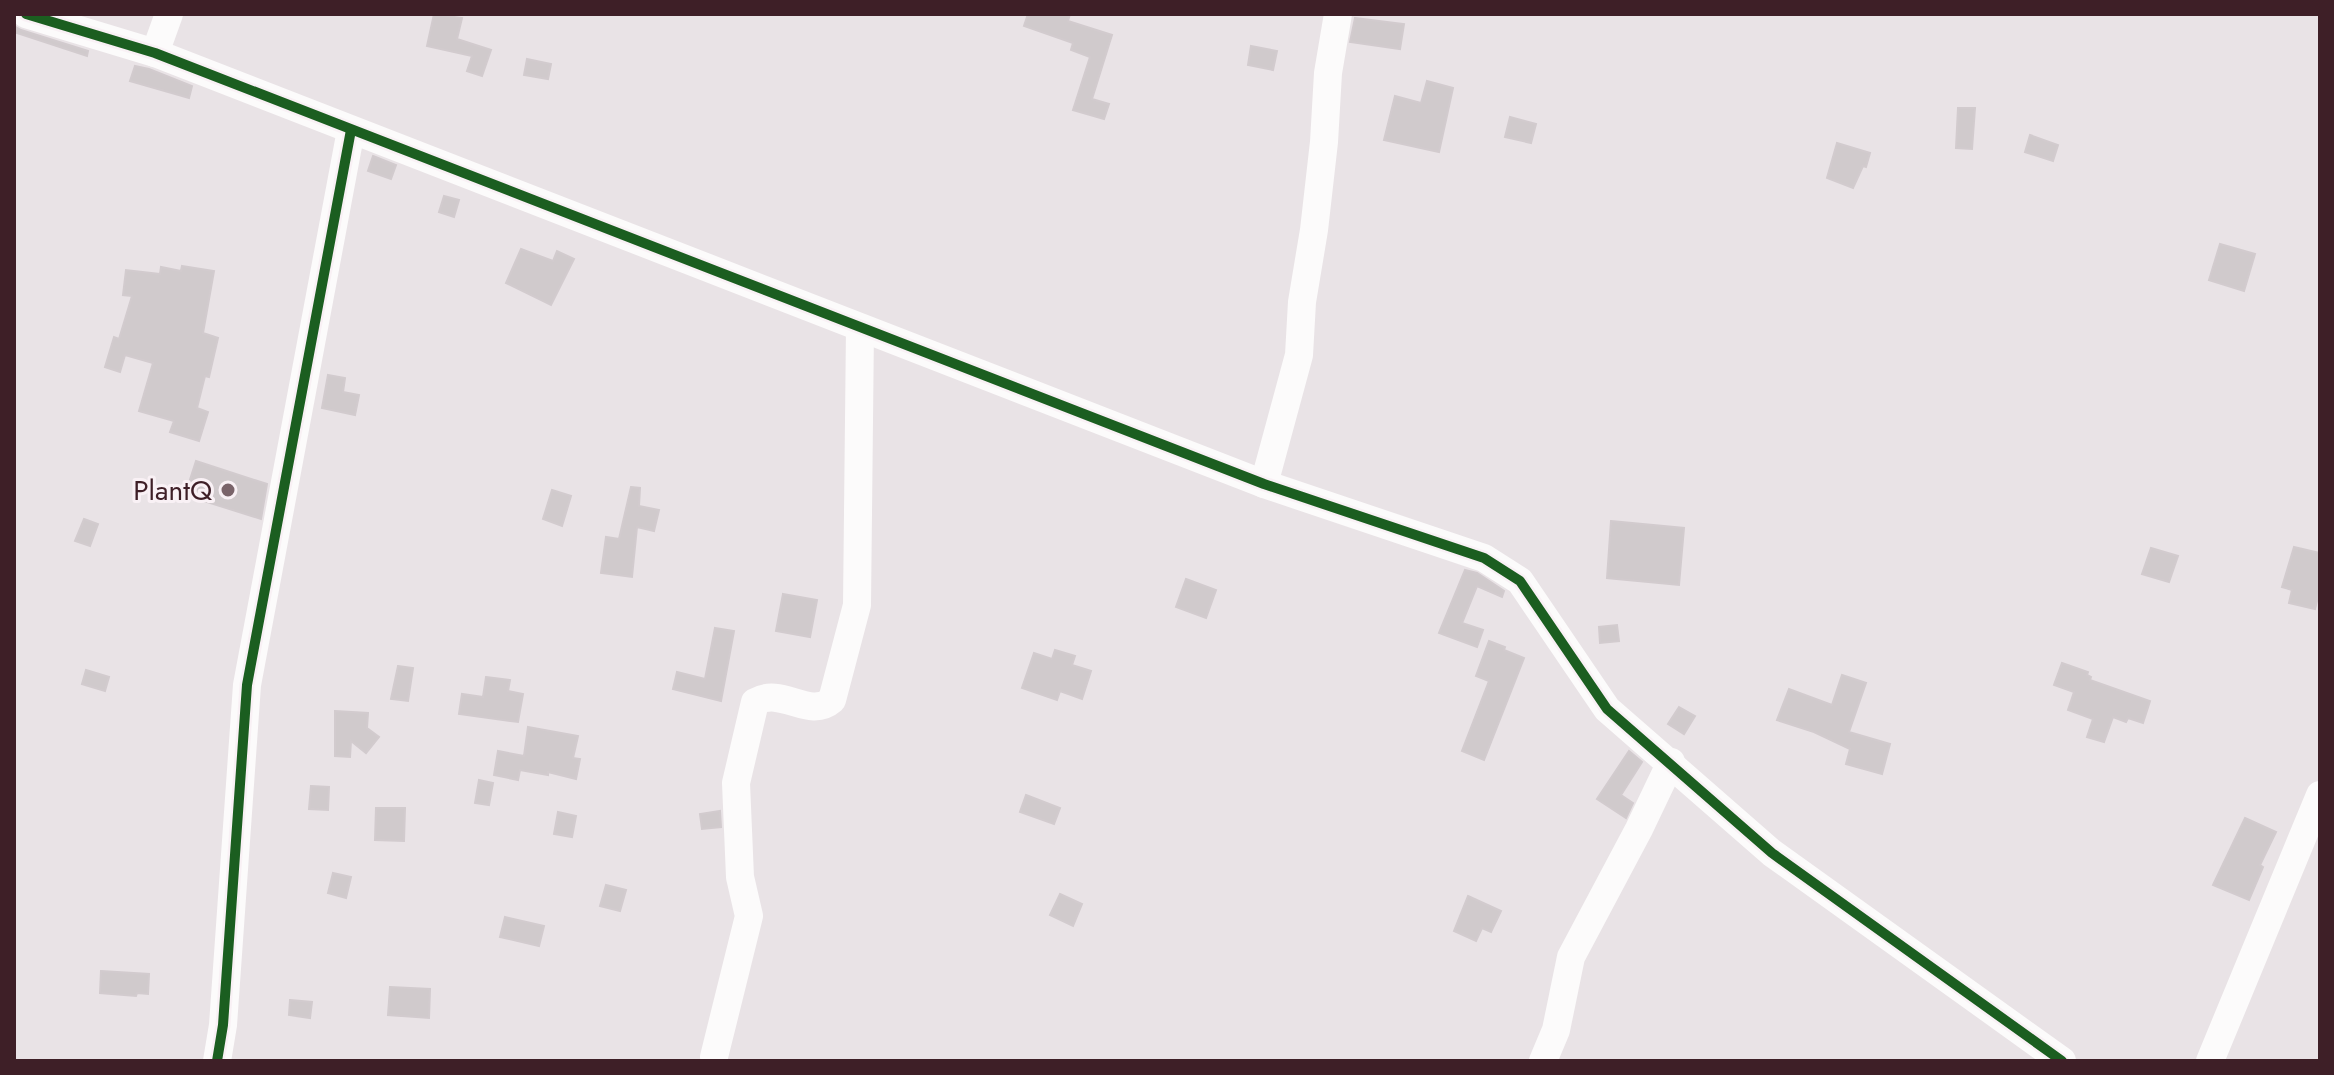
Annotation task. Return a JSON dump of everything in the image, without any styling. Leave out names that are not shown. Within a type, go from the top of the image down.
[{"type":"street","points":[[26,14],[155,53],[1264,484],[1484,558],[1520,581],[1607,709],[1772,853],[2062,1061]]},
{"type":"street","points":[[155,53],[169,14]]},
{"type":"street","points":[[1264,484],[1299,355],[1302,302],[1324,142],[1328,73],[1338,14]]},
{"type":"street","points":[[217,1061],[223,1025],[247,685],[351,130]]},
{"type":"street","points":[[714,1057],[749,916],[740,877],[736,783],[755,702],[771,696],[814,707],[826,706],[832,700],[857,605],[860,328]]},
{"type":"street","points":[[1543,1061],[1556,1030],[1571,957],[1671,762]]},
{"type":"street","points":[[2210,1061],[2320,795]]},
{"type":"building","points":[[434,14],[462,18],[457,39],[491,50],[482,76],[467,71],[472,56],[427,46]]},
{"type":"building","points":[[1028,14],[1070,14],[1068,21],[1112,35],[1092,99],[1109,104],[1104,119],[1073,110],[1090,57],[1071,50],[1073,43],[1024,26]]},
{"type":"building","points":[[1355,18],[1404,24],[1400,49],[1350,42]]},
{"type":"building","points":[[14,26],[88,51],[87,56],[14,32]]},
{"type":"building","points":[[1251,46],[1277,51],[1273,70],[1248,65]]},
{"type":"building","points":[[527,59],[551,64],[548,79],[524,75]]},
{"type":"building","points":[[135,66],[192,86],[189,98],[130,81]]},
{"type":"building","points":[[1427,81],[1453,88],[1439,152],[1384,140],[1395,96],[1421,103]]},
{"type":"building","points":[[1958,108],[1975,108],[1972,149],[1956,148]]},
{"type":"building","points":[[1510,117],[1536,124],[1531,143],[1505,137]]},
{"type":"building","points":[[2030,135],[2058,145],[2053,161],[2025,152]]},
{"type":"building","points":[[1837,143],[1870,153],[1866,167],[1863,166],[1853,188],[1827,178]]},
{"type":"building","points":[[373,156],[396,165],[391,179],[368,171]]},
{"type":"building","points":[[444,196],[459,200],[454,217],[439,212]]},
{"type":"building","points":[[2220,244],[2255,254],[2244,291],[2209,280]]},
{"type":"building","points":[[521,249],[553,261],[557,251],[574,259],[551,305],[506,283]]},
{"type":"building","points":[[182,266],[214,271],[203,333],[218,338],[209,377],[205,376],[197,408],[208,412],[199,441],[170,432],[174,421],[139,411],[153,363],[125,355],[120,372],[105,367],[114,337],[119,339],[132,296],[123,295],[126,270],[160,274],[161,267],[181,271]]},
{"type":"building","points":[[328,375],[345,378],[343,392],[359,395],[355,415],[322,408]]},
{"type":"building","name":"PlantQ","points":[[196,461],[267,484],[261,519],[185,495]]},
{"type":"building","points":[[631,487],[640,488],[639,506],[659,510],[654,531],[637,527],[632,577],[601,573],[606,537],[619,539]]},
{"type":"building","points":[[552,490],[571,496],[562,526],[543,519]]},
{"type":"building","points":[[84,519],[98,524],[90,546],[75,541]]},
{"type":"building","points":[[1611,521],[1684,528],[1679,585],[1607,578]]},
{"type":"building","points":[[2294,547],[2320,553],[2320,589],[2315,609],[2289,603],[2292,590],[2282,587]]},
{"type":"building","points":[[2151,548],[2178,556],[2169,582],[2142,574]]},
{"type":"building","points":[[1465,570],[1477,573],[1504,591],[1502,597],[1477,586],[1462,623],[1483,630],[1477,647],[1439,633]]},
{"type":"building","points":[[1186,579],[1216,590],[1206,618],[1176,607]]},
{"type":"building","points":[[783,594],[817,600],[810,637],[776,631]]},
{"type":"building","points":[[1617,625],[1619,641],[1600,643],[1599,627]]},
{"type":"building","points":[[715,628],[734,631],[721,701],[673,689],[677,672],[705,679]]},
{"type":"building","points":[[1489,641],[1524,658],[1484,760],[1462,751],[1489,681],[1476,676]]},
{"type":"building","points":[[1055,650],[1075,656],[1072,665],[1091,671],[1082,699],[1060,691],[1057,700],[1022,688],[1034,653],[1052,659]]},
{"type":"building","points":[[2062,663],[2088,672],[2090,680],[2150,701],[2143,723],[2113,717],[2104,742],[2087,737],[2093,719],[2068,710],[2074,692],[2054,685]]},
{"type":"building","points":[[398,666],[413,668],[408,701],[391,699]]},
{"type":"building","points":[[86,670],[109,677],[105,691],[82,684]]},
{"type":"building","points":[[1842,675],[1866,683],[1849,732],[1890,744],[1882,774],[1846,764],[1850,749],[1814,732],[1777,720],[1789,689],[1832,705]]},
{"type":"building","points":[[486,677],[510,680],[508,691],[523,694],[518,722],[459,714],[462,694],[483,697]]},
{"type":"building","points":[[1679,707],[1695,716],[1684,734],[1668,724]]},
{"type":"building","points":[[335,711],[368,713],[367,728],[379,737],[366,753],[351,741],[350,757],[335,756]]},
{"type":"building","points":[[528,727],[578,736],[573,758],[580,759],[576,779],[548,772],[548,775],[520,770],[518,780],[494,775],[498,751],[524,756]]},
{"type":"building","points":[[1629,751],[1642,762],[1621,795],[1633,803],[1626,818],[1597,799]]},
{"type":"building","points":[[479,780],[493,783],[489,805],[475,803]]},
{"type":"building","points":[[311,786],[329,787],[328,810],[309,809]]},
{"type":"building","points":[[1026,795],[1060,808],[1054,824],[1020,812]]},
{"type":"building","points":[[376,808],[405,808],[404,841],[375,840]]},
{"type":"building","points":[[720,811],[721,827],[702,829],[700,814]]},
{"type":"building","points":[[558,812],[576,816],[572,837],[554,834]]},
{"type":"building","points":[[2245,818],[2276,832],[2260,865],[2263,867],[2249,900],[2213,885]]},
{"type":"building","points":[[333,873],[351,877],[346,898],[328,893]]},
{"type":"building","points":[[606,885],[626,890],[620,911],[600,906]]},
{"type":"building","points":[[1060,894],[1082,904],[1073,926],[1050,915]]},
{"type":"building","points":[[1468,896],[1501,911],[1491,932],[1482,928],[1476,941],[1454,931]]},
{"type":"building","points":[[505,917],[544,926],[539,946],[500,937]]},
{"type":"building","points":[[101,971],[149,974],[148,994],[100,993]]},
{"type":"building","points":[[390,987],[430,989],[429,1018],[388,1015]]},
{"type":"building","points":[[290,1000],[312,1002],[310,1018],[289,1015]]},
{"type":"cycle path","points":[[26,14],[155,53],[1264,484],[1484,558],[1520,581],[1607,709],[1772,853],[2062,1061]]},
{"type":"cycle path","points":[[217,1061],[223,1025],[247,685],[351,130]]},
{"type":"place","name":"PlantQ","points":[[228,490]]}]
